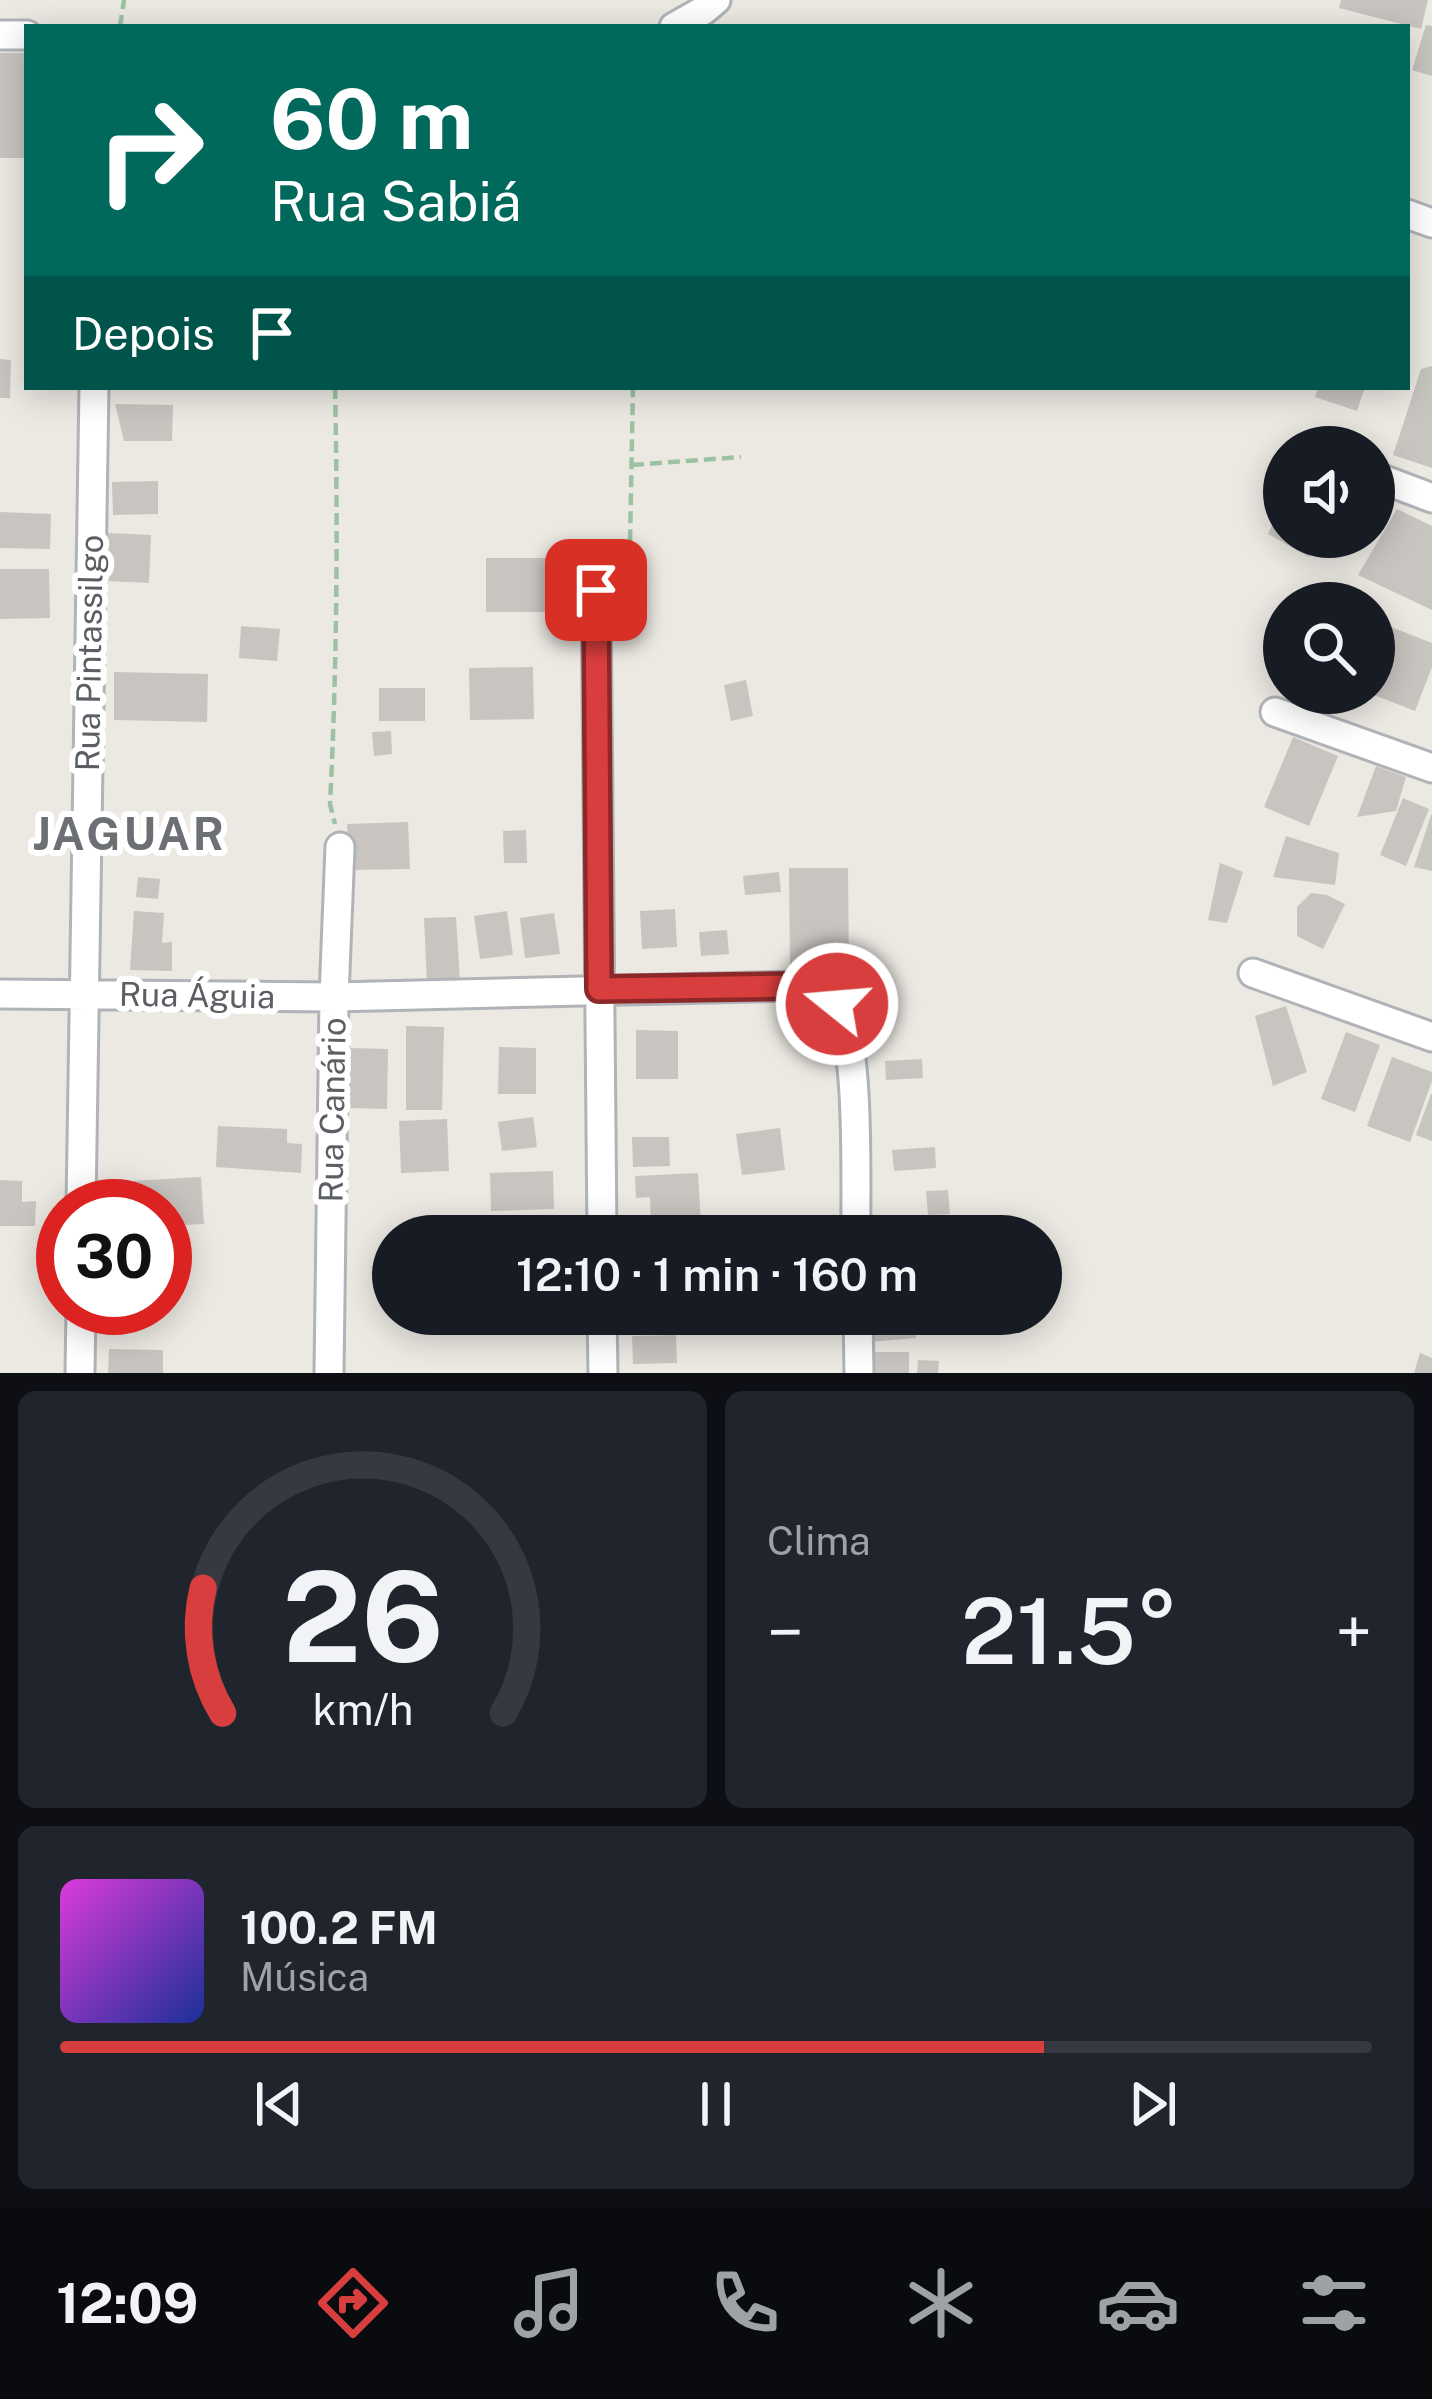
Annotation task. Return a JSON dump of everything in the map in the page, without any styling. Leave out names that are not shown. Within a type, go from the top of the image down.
[{"type":"street","points":[[679,24],[716,0]]},
{"type":"street","name":"Rua Pintassilgo","points":[[81,1179],[94,390]]},
{"type":"street","points":[[1395,484],[1432,498]]},
{"type":"street","points":[[596,590],[602,1215]]},
{"type":"street","points":[[1281,714],[1432,767]]},
{"type":"street","name":"Rua Canário","points":[[328,1373],[340,848]]},
{"type":"street","points":[[1253,974],[1432,1036]]},
{"type":"street","name":"Rua Águia","points":[[0,994],[334,997],[599,989],[822,989],[837,1004],[852,1071],[855,1215]]},
{"type":"street","points":[[80,1373],[81,1335]]},
{"type":"street","points":[[602,1335],[603,1373]]},
{"type":"street","points":[[858,1335],[859,1373]]},
{"type":"path","points":[[334,390],[338,548],[330,804],[340,848]]},
{"type":"path","points":[[596,590],[631,542],[633,390]]},
{"type":"path","points":[[632,466],[741,457]]},
{"type":"building","points":[[1341,0],[1428,0],[1421,29],[1339,8]]},
{"type":"building","points":[[1426,25],[1432,26],[1432,76],[1412,70]]},
{"type":"building","points":[[0,53],[24,53],[24,158],[0,158]]},
{"type":"building","points":[[0,359],[11,360],[10,398],[0,398]]},
{"type":"building","points":[[1432,366],[1432,468],[1395,456],[1421,369]]},
{"type":"building","points":[[1317,390],[1364,390],[1357,411],[1315,397]]},
{"type":"building","points":[[115,404],[173,405],[172,441],[124,441]]},
{"type":"building","points":[[158,481],[158,514],[113,515],[112,482]]},
{"type":"building","points":[[1397,509],[1432,526],[1432,610],[1395,592],[1395,582],[1373,582],[1358,575],[1368,558],[1395,558]]},
{"type":"building","points":[[0,512],[51,514],[50,549],[0,548]]},
{"type":"building","points":[[108,533],[151,535],[149,583],[107,581]]},
{"type":"building","points":[[486,558],[570,558],[570,612],[486,612]]},
{"type":"building","points":[[0,569],[49,569],[50,618],[0,619]]},
{"type":"building","points":[[241,626],[280,629],[277,661],[239,658]]},
{"type":"building","points":[[1395,629],[1432,643],[1432,667],[1415,711],[1395,703]]},
{"type":"building","points":[[533,667],[534,719],[470,720],[469,668]]},
{"type":"building","points":[[114,672],[208,674],[207,722],[114,720]]},
{"type":"building","points":[[746,680],[753,716],[731,721],[724,685]]},
{"type":"building","points":[[379,688],[425,688],[425,721],[379,721]]},
{"type":"building","points":[[391,731],[392,754],[374,756],[372,732]]},
{"type":"building","points":[[1293,737],[1338,756],[1309,826],[1264,807]]},
{"type":"building","points":[[1376,766],[1406,777],[1396,811],[1357,817]]},
{"type":"building","points":[[1403,798],[1429,809],[1406,866],[1380,855]]},
{"type":"building","points":[[1432,815],[1432,871],[1414,867]]},
{"type":"building","points":[[408,822],[410,869],[349,870],[347,824]]},
{"type":"building","points":[[526,830],[527,863],[504,863],[503,831]]},
{"type":"building","points":[[1286,836],[1339,853],[1335,885],[1273,877]]},
{"type":"building","points":[[1220,863],[1243,872],[1227,923],[1208,920]]},
{"type":"building","points":[[789,868],[848,868],[849,967],[790,968]]},
{"type":"building","points":[[779,872],[781,892],[745,895],[743,876]]},
{"type":"building","points":[[138,877],[160,879],[158,899],[136,897]]},
{"type":"building","points":[[1311,893],[1345,904],[1323,949],[1297,936],[1297,907]]},
{"type":"building","points":[[675,909],[677,947],[642,949],[640,911]]},
{"type":"building","points":[[134,911],[164,913],[162,943],[172,942],[172,971],[130,970]]},
{"type":"building","points":[[507,911],[513,955],[480,959],[474,916]]},
{"type":"building","points":[[554,913],[560,954],[525,958],[520,918]]},
{"type":"building","points":[[456,917],[460,981],[427,983],[424,918]]},
{"type":"building","points":[[727,930],[729,954],[701,956],[699,932]]},
{"type":"building","points":[[885,989],[888,1014],[856,1018],[853,993]]},
{"type":"building","points":[[1286,1006],[1307,1072],[1273,1086],[1255,1016]]},
{"type":"building","points":[[406,1026],[444,1027],[442,1110],[406,1110]]},
{"type":"building","points":[[636,1030],[678,1031],[678,1079],[636,1079]]},
{"type":"building","points":[[1346,1032],[1380,1045],[1355,1112],[1321,1099]]},
{"type":"building","points":[[499,1047],[536,1048],[536,1094],[498,1094]]},
{"type":"building","points":[[349,1048],[388,1049],[387,1109],[347,1108]]},
{"type":"building","points":[[1392,1057],[1432,1072],[1410,1142],[1367,1126]]},
{"type":"building","points":[[922,1059],[923,1078],[886,1080],[885,1061]]},
{"type":"building","points":[[1432,1094],[1432,1141],[1416,1135]]},
{"type":"building","points":[[533,1117],[537,1147],[502,1151],[498,1122]]},
{"type":"building","points":[[447,1119],[449,1171],[401,1173],[399,1121]]},
{"type":"building","points":[[218,1126],[287,1129],[287,1143],[302,1144],[301,1173],[216,1167]]},
{"type":"building","points":[[780,1128],[785,1170],[742,1175],[736,1134]]},
{"type":"building","points":[[632,1137],[669,1137],[670,1166],[633,1167]]},
{"type":"building","points":[[935,1147],[936,1168],[894,1171],[892,1150]]},
{"type":"building","points":[[553,1171],[554,1209],[491,1211],[490,1173]]},
{"type":"building","points":[[698,1173],[700,1215],[651,1215],[650,1197],[636,1198],[635,1176]]},
{"type":"building","points":[[201,1177],[204,1224],[192,1225],[192,1179],[166,1179]]},
{"type":"building","points":[[0,1180],[22,1181],[22,1202],[36,1201],[35,1226],[0,1226]]},
{"type":"building","points":[[948,1190],[950,1214],[928,1215],[926,1191]]},
{"type":"building","points":[[676,1335],[677,1363],[633,1364],[632,1336]]},
{"type":"building","points":[[869,1335],[916,1338],[870,1342]]},
{"type":"building","points":[[109,1349],[163,1350],[163,1373],[108,1373]]},
{"type":"building","points":[[861,1352],[909,1352],[909,1373],[861,1373]]},
{"type":"building","points":[[1420,1353],[1432,1358],[1432,1373],[1414,1373]]},
{"type":"building","points":[[918,1360],[939,1361],[938,1373],[917,1373]]},
{"type":"district","name":"JAGUAR","points":[[130,833]]},
{"type":"route","points":[[596,590],[599,989],[795,986],[822,989],[837,1004]]}]
